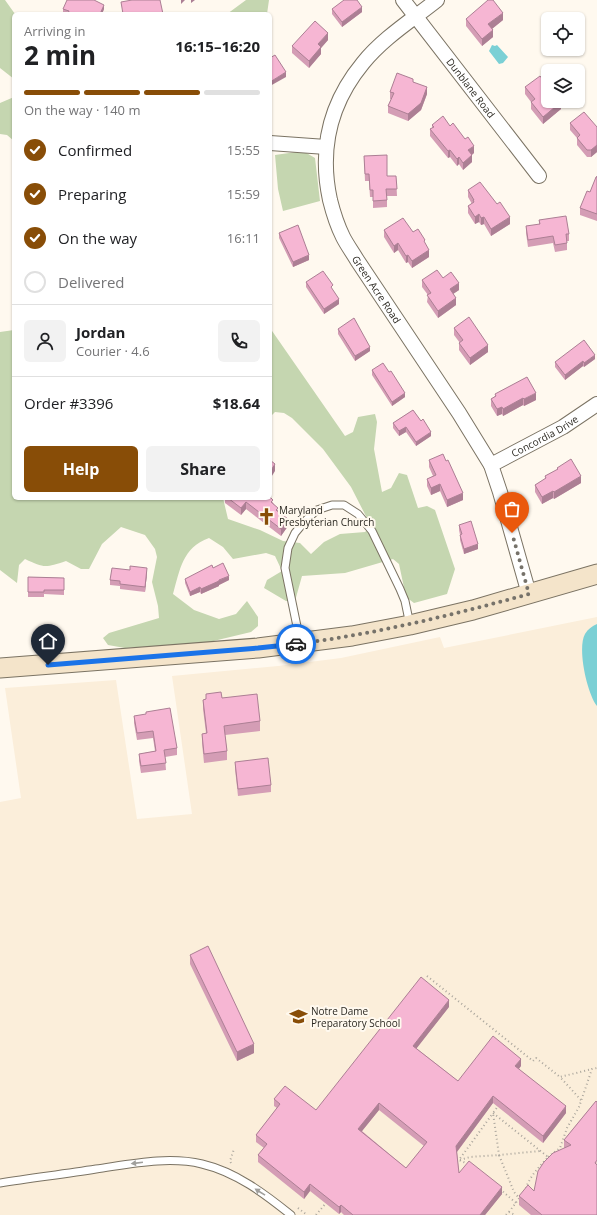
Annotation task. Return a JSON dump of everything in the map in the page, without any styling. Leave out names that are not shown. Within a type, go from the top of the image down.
[{"type":"street","name":"Dunblane Road","points":[[403,0],[539,176]]},
{"type":"street","name":"Green Acre Road","points":[[437,0],[381,45],[363,63],[349,83],[337,105],[330,125],[326,147],[325,168],[327,185],[333,211],[343,236],[357,260],[463,419],[491,465],[529,594]]},
{"type":"street","points":[[272,143],[326,147]]},
{"type":"street","name":"Concordia Drive","points":[[491,465],[563,426],[597,404]]},
{"type":"street","points":[[0,668],[132,659],[300,643],[352,636],[410,625],[474,610],[597,574]]},
{"type":"lane","points":[[300,643],[285,568],[288,548],[295,533],[304,521],[317,510],[332,505],[344,505],[358,514],[372,531],[403,595],[410,625]]},
{"type":"lane","points":[[0,1183],[138,1163],[164,1161],[202,1164],[218,1169],[247,1183],[271,1198],[291,1215]]},
{"type":"path","points":[[427,976],[533,1061],[536,1058],[560,1077],[581,1100]]},
{"type":"path","points":[[560,1077],[597,1068]]},
{"type":"path","points":[[526,1190],[528,1182],[538,1168],[548,1157],[560,1148],[567,1128],[581,1100],[592,1069]]},
{"type":"path","points":[[458,1160],[501,1101]]},
{"type":"path","points":[[493,1113],[548,1157]]},
{"type":"path","points":[[493,1113],[499,1155],[514,1192],[519,1198]]},
{"type":"path","points":[[458,1160],[470,1157],[540,1151]]},
{"type":"path","points":[[458,1160],[472,1165]]},
{"type":"path","points":[[538,1168],[544,1171]]},
{"type":"path","points":[[500,1189],[516,1203]]},
{"type":"path","points":[[506,1215],[522,1194]]},
{"type":"path","points":[[316,1215],[326,1203]]},
{"type":"path","points":[[509,1212],[516,1215]]},
{"type":"shaded area","name":"Notre Dame Preparatory School","points":[[597,617],[597,1215],[0,1215],[0,802],[21,798],[5,688],[116,680],[137,819],[192,814],[172,676],[278,666],[341,658],[440,637],[444,648]]},
{"type":"green space","points":[[0,0],[5,0],[14,12],[12,12],[12,77],[0,68]]},
{"type":"green space","points":[[246,0],[269,0],[267,12],[230,12]]},
{"type":"green space","points":[[12,98],[12,139],[7,135],[0,134],[0,103]]},
{"type":"green space","points":[[303,151],[315,158],[320,201],[283,211],[278,189],[275,155]]},
{"type":"green space","points":[[12,330],[12,500],[223,500],[228,519],[260,530],[283,541],[300,543],[311,554],[324,542],[340,534],[365,532],[371,526],[351,487],[323,449],[292,418],[284,413],[275,412],[272,415],[272,331],[345,436],[353,432],[358,417],[375,414],[377,422],[374,449],[382,492],[391,488],[399,473],[407,475],[418,508],[427,506],[435,510],[455,569],[447,594],[414,603],[406,597],[399,564],[393,559],[345,573],[302,576],[295,601],[286,601],[264,588],[267,580],[282,571],[275,556],[266,553],[233,559],[223,547],[209,538],[200,542],[188,554],[180,568],[173,594],[194,610],[219,619],[236,614],[247,601],[258,617],[258,626],[251,632],[201,644],[125,648],[108,645],[103,638],[109,633],[159,618],[158,606],[152,582],[157,557],[155,549],[145,535],[121,527],[102,544],[89,569],[81,569],[66,561],[45,566],[25,559],[19,565],[17,583],[0,570],[0,332]]},
{"type":"water","points":[[492,45],[497,45],[508,57],[503,63],[499,64],[489,51]]},
{"type":"water","points":[[597,624],[597,706],[593,700],[584,670],[582,649],[585,634],[590,628]]},
{"type":"building","points":[[67,0],[94,0],[104,5],[101,12],[69,12],[63,9]]},
{"type":"building","points":[[132,0],[160,0],[163,12],[123,12],[121,2]]},
{"type":"building","points":[[344,0],[357,0],[362,7],[342,22],[332,9]]},
{"type":"building","points":[[488,0],[493,0],[503,13],[488,24],[493,30],[482,39],[466,19]]},
{"type":"building","points":[[315,21],[328,33],[318,44],[321,47],[309,61],[292,46]]},
{"type":"building","points":[[275,55],[286,72],[272,81],[272,57]]},
{"type":"building","points":[[397,73],[413,79],[413,82],[427,87],[421,103],[408,114],[388,106],[394,93],[390,92]]},
{"type":"building","points":[[540,76],[541,108],[554,108],[543,117],[531,102],[535,99],[525,87]]},
{"type":"building","points":[[584,112],[597,127],[597,145],[591,150],[587,150],[577,138],[580,135],[570,123]]},
{"type":"building","points":[[443,116],[450,126],[453,123],[465,139],[468,137],[474,146],[468,150],[472,155],[463,163],[459,157],[457,159],[450,150],[448,151],[430,129],[434,127],[432,125]]},
{"type":"building","points":[[387,155],[387,176],[396,176],[397,189],[386,189],[387,200],[373,201],[373,190],[370,190],[369,174],[365,174],[364,156]]},
{"type":"building","points":[[597,177],[597,214],[580,208],[587,191],[590,192]]},
{"type":"building","points":[[480,182],[497,204],[500,202],[510,217],[491,229],[484,217],[481,218],[479,214],[475,217],[468,206],[474,202],[474,200],[468,190]]},
{"type":"building","points":[[566,216],[569,234],[566,234],[567,243],[555,245],[553,236],[528,240],[526,226],[540,224],[539,220]]},
{"type":"building","points":[[403,218],[413,232],[418,229],[429,250],[412,261],[408,255],[406,256],[398,243],[394,246],[384,230]]},
{"type":"building","points":[[298,225],[309,255],[293,262],[279,233]]},
{"type":"building","points":[[437,270],[443,278],[451,272],[459,283],[450,289],[456,298],[438,311],[427,295],[431,293],[422,280]]},
{"type":"building","points":[[323,271],[333,285],[331,287],[339,299],[324,309],[306,282]]},
{"type":"building","points":[[469,317],[488,345],[470,358],[459,343],[463,340],[454,328]]},
{"type":"building","points":[[354,318],[370,347],[355,356],[338,329]]},
{"type":"building","points":[[584,340],[595,355],[584,363],[583,361],[565,375],[555,362]]},
{"type":"building","points":[[383,363],[389,372],[391,371],[405,393],[392,402],[372,370]]},
{"type":"building","points":[[527,377],[536,393],[503,409],[502,407],[497,409],[491,399],[496,396],[495,394]]},
{"type":"building","points":[[413,410],[421,421],[423,419],[431,432],[416,442],[406,427],[399,431],[393,423]]},
{"type":"building","points":[[443,454],[446,461],[448,460],[463,493],[447,500],[440,484],[431,488],[427,479],[436,475],[429,460]]},
{"type":"building","points":[[571,459],[581,476],[554,492],[553,491],[542,497],[535,485],[546,478],[545,476],[558,469],[557,468]]},
{"type":"building","points":[[272,462],[275,464],[272,469]]},
{"type":"building","points":[[272,499],[273,500],[271,502],[278,508],[276,510],[288,519],[281,529],[246,502],[241,508],[231,500]]},
{"type":"building","points":[[471,521],[478,544],[464,549],[459,525]]},
{"type":"building","points":[[223,563],[229,576],[201,589],[200,587],[190,592],[185,579],[212,565],[213,568]]},
{"type":"building","points":[[130,566],[147,568],[145,587],[120,584],[120,581],[110,580],[112,568],[130,570]]},
{"type":"building","points":[[28,577],[64,578],[64,590],[28,592]]},
{"type":"building","points":[[221,692],[222,698],[257,694],[260,721],[224,726],[227,751],[204,754],[202,734],[207,733],[203,700],[206,699],[206,694]]},
{"type":"building","points":[[170,708],[177,748],[164,750],[166,763],[141,766],[139,754],[156,751],[153,731],[137,733],[134,716],[146,714],[146,712]]},
{"type":"building","points":[[268,758],[271,785],[238,789],[235,762]]},
{"type":"building","points":[[208,946],[254,1044],[237,1052],[190,955]]},
{"type":"building","points":[[421,977],[449,1000],[413,1046],[458,1081],[493,1036],[521,1059],[515,1066],[566,1106],[543,1136],[493,1096],[456,1146],[459,1173],[469,1161],[502,1187],[480,1215],[353,1215],[341,1205],[339,1207],[310,1184],[304,1192],[258,1155],[267,1144],[256,1135],[280,1104],[274,1099],[285,1086],[316,1110]],"holes":[[[379,1103],[427,1142],[406,1168],[358,1129]]]},
{"type":"building","points":[[596,1101],[597,1160],[595,1163],[597,1165],[597,1215],[542,1215],[519,1196],[528,1185],[534,1191],[538,1171],[544,1162],[553,1153],[571,1145],[564,1140]]},
{"type":"way so far","points":[[296,644],[352,636],[410,625],[474,610],[529,594],[512,533]]},
{"type":"place","name":"Maryland Presbyterian Church","points":[[266,516]]},
{"type":"place","name":"Notre Dame Preparatory School","points":[[298,1017]]},
{"type":"route","points":[[48,665],[296,644]]}]
